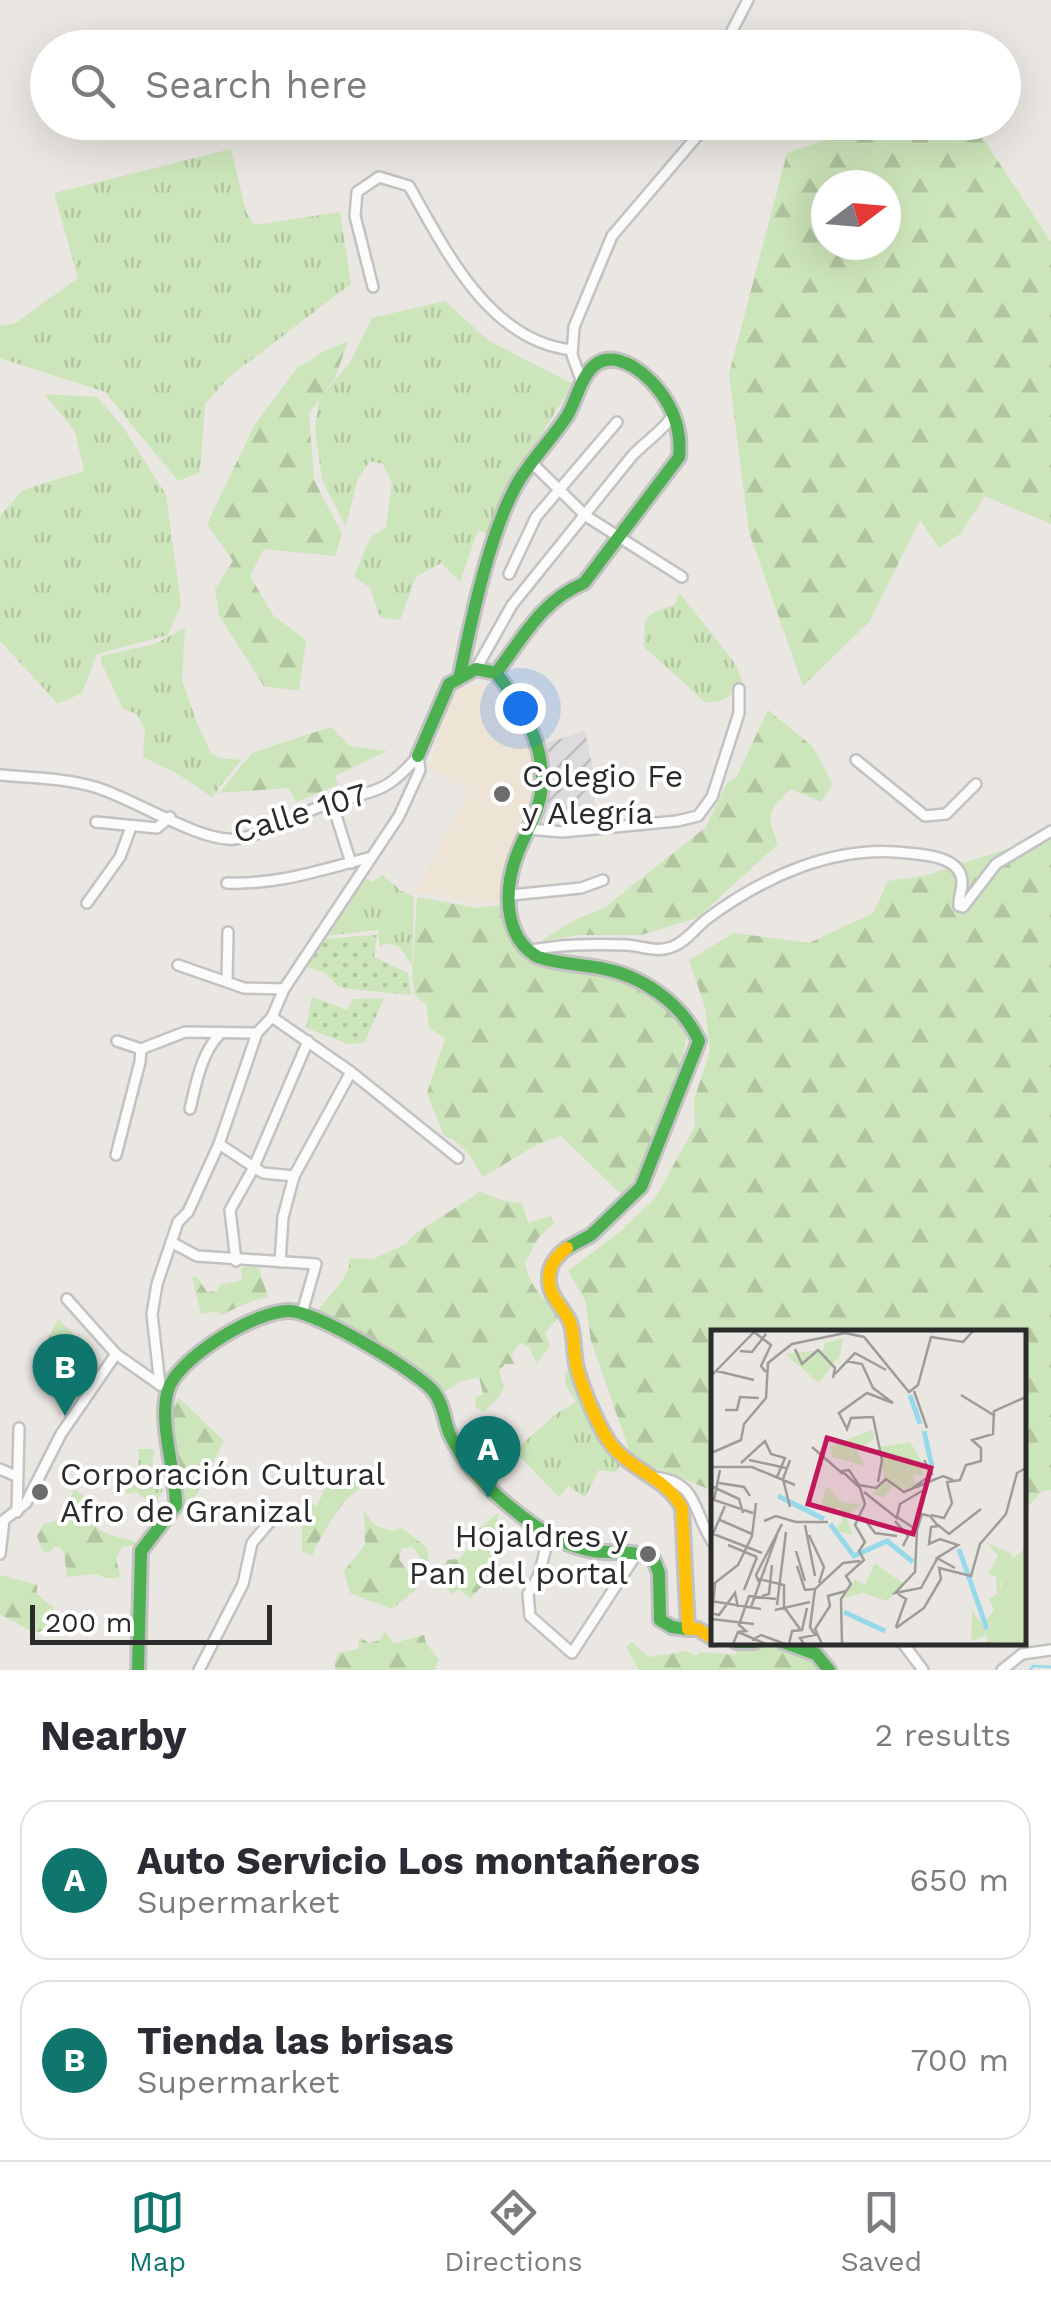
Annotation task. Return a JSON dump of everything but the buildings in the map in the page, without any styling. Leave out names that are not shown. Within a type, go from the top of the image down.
[{"type":"street","points":[[732,30],[748,0]]},
{"type":"street","points":[[583,385],[572,350],[574,327],[612,236],[694,140]]},
{"type":"street","points":[[373,287],[356,216],[357,192],[380,177],[409,186],[480,300],[521,334],[551,348],[572,350]]},
{"type":"street","points":[[460,675],[484,574],[516,486],[570,412],[590,369],[613,359],[625,362],[656,383],[674,414],[684,445],[680,457],[641,514],[584,583],[550,602],[496,673]]},
{"type":"street","points":[[476,669],[512,605],[632,456],[648,438],[666,427],[674,414]]},
{"type":"street","points":[[509,574],[536,517],[617,422]]},
{"type":"street","points":[[532,463],[586,516],[682,577]]},
{"type":"street","points":[[138,1670],[141,1551],[176,1504],[152,1314],[171,1242],[219,1144],[258,1033],[368,858],[399,816],[420,770],[418,756],[444,693],[460,675],[476,669],[496,673],[527,719],[538,744],[543,776],[542,796],[513,864],[510,919],[514,935],[527,951],[545,960],[626,976],[691,1022],[699,1041],[641,1188],[591,1235],[564,1250],[552,1262],[548,1278],[551,1292],[563,1306],[572,1328],[577,1368],[608,1440],[626,1462],[652,1476],[676,1496],[682,1508],[688,1630]]},
{"type":"street","points":[[528,829],[563,832],[698,816],[712,797],[739,713],[739,690]]},
{"type":"street","name":"Calle 107","points":[[0,775],[83,784],[210,835],[231,839],[397,782],[418,756]]},
{"type":"street","points":[[856,760],[925,816],[946,814],[976,784]]},
{"type":"street","points":[[332,803],[351,863]]},
{"type":"street","points":[[96,822],[162,826],[170,818]]},
{"type":"street","points":[[86,903],[120,858],[131,827]]},
{"type":"street","points":[[527,951],[595,944],[666,949],[677,946],[708,917],[788,870],[864,850],[883,849],[946,861],[958,868],[962,881],[959,906],[964,907],[996,864],[1051,831]]},
{"type":"street","points":[[228,882],[263,884],[368,858]]},
{"type":"street","points":[[511,895],[581,888],[603,880]]},
{"type":"street","points":[[227,981],[228,932]]},
{"type":"street","points":[[178,965],[244,988],[284,988]]},
{"type":"street","points":[[272,1016],[351,1072],[458,1158]]},
{"type":"street","points":[[117,1042],[140,1049],[185,1032],[258,1033]]},
{"type":"street","points":[[190,1109],[200,1070],[218,1035]]},
{"type":"street","points":[[236,1261],[230,1210],[253,1169],[308,1040]]},
{"type":"street","points":[[116,1156],[140,1049]]},
{"type":"street","points":[[280,1262],[283,1217],[294,1176],[351,1072]]},
{"type":"street","points":[[219,1144],[253,1169],[294,1176]]},
{"type":"street","points":[[171,1242],[197,1256],[316,1264],[302,1313]]},
{"type":"street","points":[[67,1299],[116,1354],[164,1386]]},
{"type":"street","points":[[164,1386],[182,1366],[262,1316],[288,1310],[302,1313],[384,1355],[433,1391],[444,1409],[448,1430],[466,1458],[502,1502],[539,1528],[593,1552],[608,1549],[649,1556],[658,1566],[660,1620],[672,1627],[698,1629],[711,1637]]},
{"type":"street","points":[[0,1554],[4,1520],[17,1512],[31,1494],[61,1434],[116,1354]]},
{"type":"street","points":[[17,1512],[19,1428]]},
{"type":"street","points":[[0,1470],[16,1476]]},
{"type":"street","points":[[652,1476],[672,1479],[684,1486],[711,1538]]},
{"type":"street","points":[[199,1670],[244,1584],[252,1542],[278,1512]]},
{"type":"street","points":[[539,1528],[546,1547],[539,1574],[528,1594],[530,1616],[572,1652],[636,1555]]},
{"type":"street","points":[[792,1645],[814,1652],[824,1659],[829,1670]]},
{"type":"street","points":[[904,1645],[923,1670]]},
{"type":"street","points":[[1002,1670],[1022,1654],[1051,1650]]},
{"type":"shaded area","name":"Colegio Fe y Alegría","points":[[497,682],[536,754],[537,798],[506,863],[504,900],[478,904],[416,891],[469,791],[429,768],[451,689]]},
{"type":"shaded area","points":[[585,731],[595,779],[594,813],[583,821],[542,825],[552,772],[547,743]]},
{"type":"green space","points":[[825,140],[984,140],[1051,242],[1051,524],[985,496],[960,534],[939,548],[920,520],[869,622],[803,686],[749,532],[729,374],[787,153]]},
{"type":"green space","points":[[231,149],[246,212],[255,225],[340,212],[351,284],[230,376],[205,404],[200,472],[178,481],[105,392],[0,358],[0,326],[16,323],[78,278],[54,193]]},
{"type":"green space","points":[[445,301],[489,341],[573,384],[523,463],[492,535],[478,530],[460,582],[441,563],[416,577],[400,620],[380,617],[370,588],[354,576],[370,538],[386,527],[392,483],[383,464],[370,461],[358,478],[346,527],[322,480],[315,429],[319,399],[349,364],[372,318]]},
{"type":"green space","points":[[348,341],[335,378],[309,413],[314,480],[342,534],[335,556],[264,549],[250,576],[273,615],[306,640],[299,691],[264,686],[219,615],[215,589],[233,561],[207,524],[254,426],[297,368]]},
{"type":"green space","points":[[44,394],[97,397],[123,427],[166,495],[181,604],[168,635],[97,654],[82,693],[58,704],[0,641],[0,516],[23,490],[84,471],[75,431]]},
{"type":"green space","points":[[680,593],[736,665],[742,681],[722,700],[705,702],[644,647],[648,618],[674,605]]},
{"type":"green space","points":[[185,628],[182,681],[197,723],[211,753],[219,758],[241,760],[212,797],[143,757],[145,730],[137,714],[123,709],[101,662],[101,656],[155,644]]},
{"type":"green space","points":[[768,710],[812,746],[833,784],[821,802],[791,789],[771,814],[778,844],[697,918],[641,935],[581,935],[541,941],[574,920],[604,908],[706,827],[727,783],[737,776]]},
{"type":"green space","points":[[331,727],[350,746],[387,751],[335,776],[338,785],[296,802],[289,788],[219,793],[252,753]]},
{"type":"green space","points":[[1051,834],[1051,1490],[1042,1491],[1026,1509],[1026,1330],[711,1330],[711,1494],[708,1489],[632,1458],[591,1341],[585,1300],[568,1271],[622,1230],[656,1197],[695,1126],[694,1100],[710,1051],[705,1007],[689,960],[734,933],[809,943],[873,913],[888,881],[924,876]]},
{"type":"green space","points":[[383,875],[414,897],[412,966],[400,947],[385,943],[380,948],[378,930],[325,936],[363,877],[373,882]]},
{"type":"green space","points":[[417,897],[478,908],[508,904],[520,947],[622,977],[658,999],[688,1025],[682,1063],[646,1163],[623,1196],[561,1136],[538,1144],[483,1177],[462,1147],[444,1136],[427,1093],[445,1039],[429,1027],[426,1004],[415,995],[412,978]]},
{"type":"green space","points":[[377,935],[374,957],[408,973],[411,995],[340,988],[325,973],[305,966],[323,939]]},
{"type":"green space","points":[[312,997],[348,1010],[353,999],[384,998],[364,1043],[348,1044],[306,1028]]},
{"type":"green space","points":[[480,1192],[522,1203],[528,1223],[551,1216],[554,1223],[538,1238],[525,1263],[534,1287],[559,1317],[545,1333],[550,1346],[537,1364],[529,1347],[521,1343],[511,1354],[515,1364],[505,1364],[499,1372],[504,1387],[484,1412],[475,1407],[476,1397],[483,1394],[479,1377],[462,1381],[444,1392],[403,1361],[318,1311],[342,1280],[350,1258],[373,1259],[406,1244],[416,1233]]},
{"type":"green space","points":[[241,1268],[259,1268],[268,1297],[222,1315],[217,1311],[201,1314],[192,1277],[197,1277],[207,1292],[217,1291],[220,1285],[242,1280]]},
{"type":"green space","points":[[58,1319],[89,1349],[85,1352],[74,1347],[64,1358],[75,1372],[69,1386],[54,1381],[51,1367],[42,1366],[48,1357],[44,1347]]},
{"type":"green space","points":[[572,1368],[608,1451],[621,1465],[615,1472],[599,1470],[585,1497],[568,1486],[559,1497],[514,1451],[576,1402],[565,1384],[565,1372]]},
{"type":"green space","points":[[179,1398],[224,1441],[186,1514],[179,1503],[172,1408]]},
{"type":"green space","points":[[138,1449],[154,1449],[152,1471],[163,1473],[162,1492],[153,1507],[137,1492],[127,1494],[125,1487],[130,1486],[130,1478],[139,1475]]},
{"type":"green space","points":[[345,1468],[346,1475],[355,1481],[372,1476],[343,1504],[312,1556],[302,1551],[302,1524],[295,1526],[295,1520],[303,1514],[305,1499],[317,1506],[328,1482],[328,1474],[323,1474]]},
{"type":"green space","points":[[74,1489],[89,1499],[89,1521],[96,1527],[141,1544],[123,1547],[116,1558],[118,1578],[97,1574],[67,1577],[60,1547],[43,1552],[37,1536],[44,1524],[62,1519]]},
{"type":"green space","points":[[364,1511],[374,1525],[393,1531],[401,1527],[427,1548],[429,1562],[421,1559],[413,1547],[402,1548],[399,1559],[419,1587],[392,1609],[350,1593],[344,1571],[365,1545]]},
{"type":"green space","points":[[498,1513],[494,1547],[501,1568],[470,1598],[459,1589],[452,1595],[447,1588],[446,1560],[459,1559],[478,1537],[479,1529]]},
{"type":"green space","points":[[0,1575],[37,1585],[37,1594],[59,1613],[57,1628],[51,1636],[27,1629],[0,1614]]},
{"type":"green space","points":[[385,1632],[394,1643],[424,1635],[439,1660],[435,1670],[336,1670],[338,1653],[358,1649],[360,1637],[369,1643],[380,1640]]},
{"type":"green space","points":[[632,1642],[649,1657],[687,1651],[696,1656],[701,1652],[737,1655],[735,1645],[802,1649],[825,1670],[639,1670],[626,1647]]},
{"type":"waterway","points":[[1030,1670],[1033,1666],[1051,1667]]},
{"type":"traffic: fast","points":[[460,675],[490,551],[517,484],[567,416],[594,366],[610,360],[627,364],[651,381],[664,398],[677,426],[679,457],[584,583],[545,610],[496,673]]},
{"type":"traffic: fast","points":[[418,756],[449,684],[476,669],[496,673],[528,722],[541,764],[540,798],[510,880],[509,910],[518,937],[538,957],[615,972],[645,984],[671,1003],[699,1041],[641,1187],[591,1235],[567,1248]]},
{"type":"traffic: fast","points":[[138,1670],[141,1551],[176,1505],[165,1412],[170,1385],[190,1361],[223,1336],[259,1318],[290,1311],[343,1332],[424,1383],[437,1397],[450,1435],[470,1466],[495,1494],[532,1523],[583,1549],[632,1553],[654,1560],[659,1573],[660,1620],[688,1629]]},
{"type":"traffic: fast","points":[[791,1645],[816,1654],[829,1670]]},
{"type":"traffic: slow","points":[[567,1248],[551,1266],[550,1286],[570,1322],[577,1368],[586,1395],[616,1450],[666,1488],[682,1508],[688,1629],[698,1629],[711,1637]]},
{"type":"place","name":"Colegio Fe y Alegría","points":[[502,794]]},
{"type":"place","name":"Tienda las brisas","points":[[65,1416]]},
{"type":"place","name":"Corporación Cultural Afro de Granizal","points":[[40,1492]]},
{"type":"place","name":"Auto Servicio Los montañeros","points":[[488,1498]]},
{"type":"place","name":"Hojaldres y Pan del portal","points":[[648,1554]]}]
